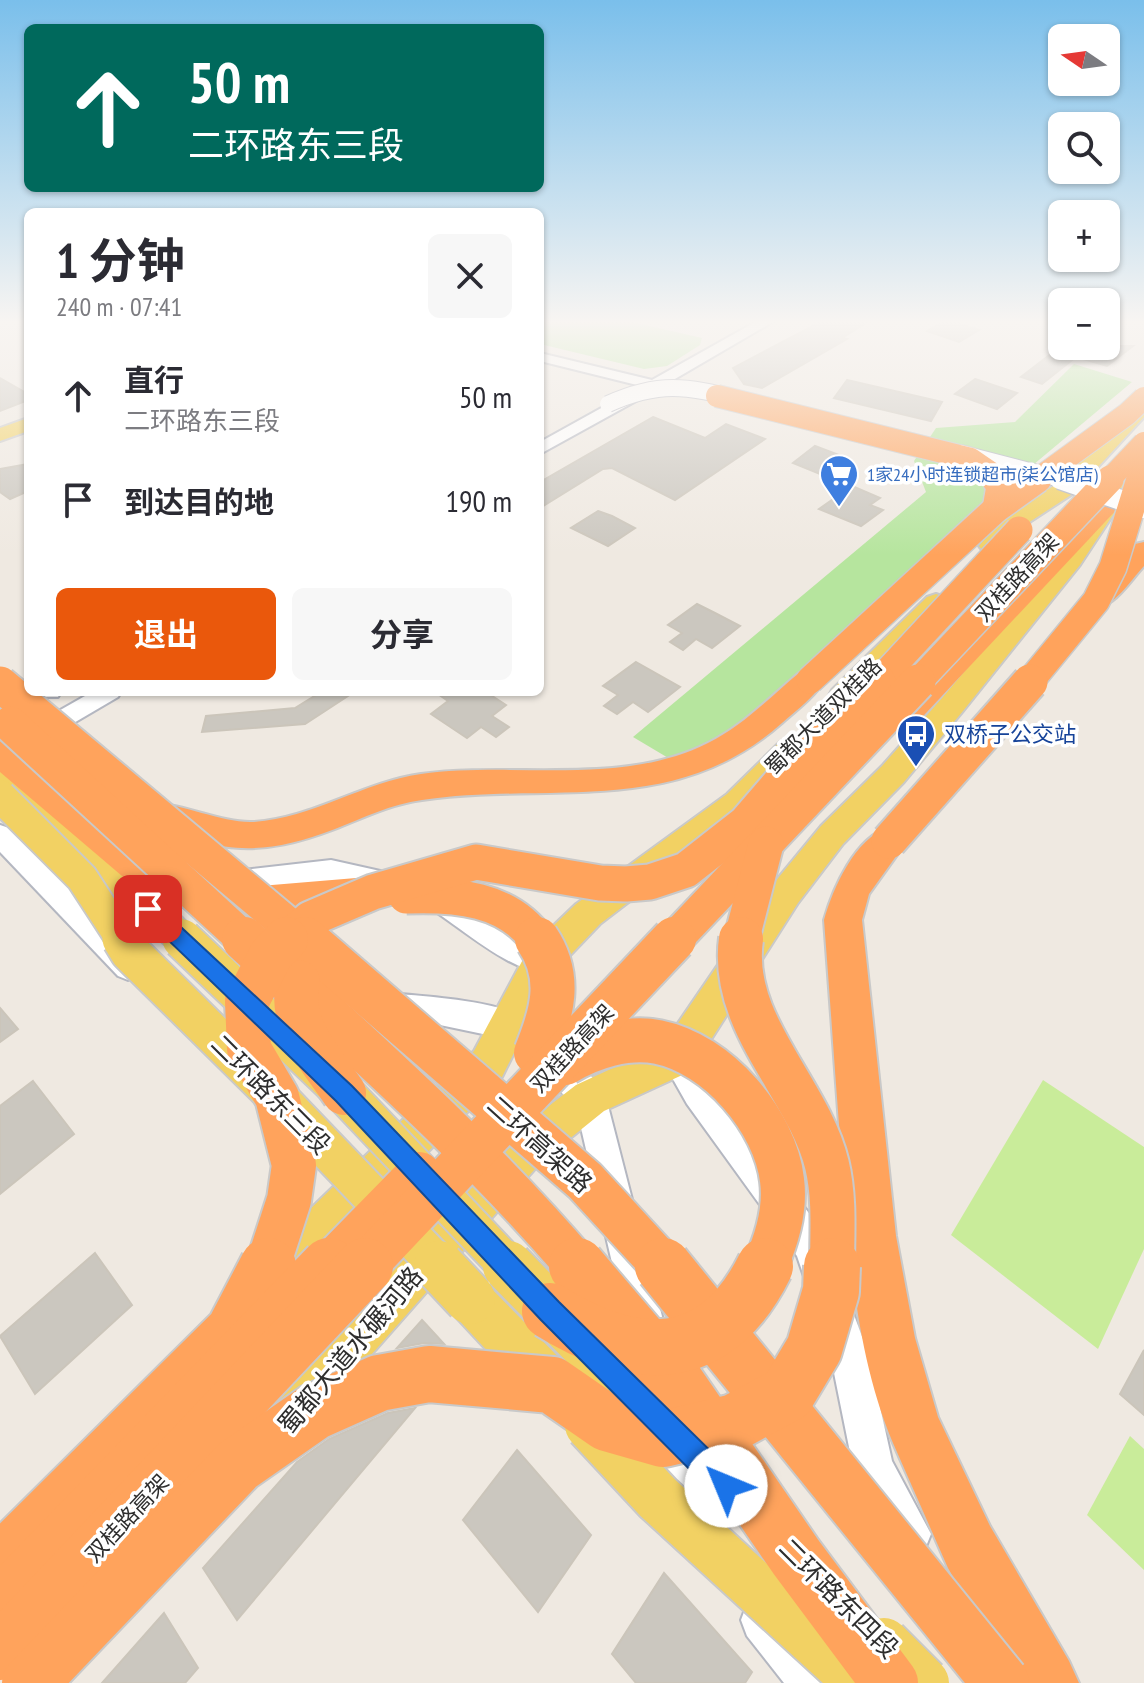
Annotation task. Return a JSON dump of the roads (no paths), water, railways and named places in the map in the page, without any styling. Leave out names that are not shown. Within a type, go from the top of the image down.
[{"type":"highway","points":[[727,399],[971,459],[990,472],[1000,486],[996,509]]},
{"type":"highway","points":[[154,813],[207,833],[253,836],[311,822],[421,787],[634,775],[710,757],[735,742],[810,680],[996,509],[1127,414],[1143,399]]},
{"type":"highway","name":"双桂路高架","points":[[756,835],[1144,426]]},
{"type":"highway","name":"双桂路高架","points":[[0,1606],[530,1052],[756,835],[1144,443]]},
{"type":"highway","points":[[1096,601],[1113,567],[1144,464]]},
{"type":"highway","points":[[689,854],[756,835],[830,793],[1061,556],[1114,497]]},
{"type":"highway","points":[[0,1563],[234,1331],[273,1256],[289,1200],[294,1165],[277,1097],[249,1049],[247,1001],[271,955],[296,929],[310,919],[373,892],[476,862],[589,881],[650,882],[689,854],[746,823],[813,745],[855,706],[1019,530]]},
{"type":"highway","points":[[1047,1683],[969,1547],[918,1437],[889,1338],[872,1236],[843,920],[852,888],[889,841],[1013,702],[1096,601],[1144,550]]},
{"type":"highway","name":"二环高架路","points":[[0,685],[585,1181],[682,1287],[1001,1683]]},
{"type":"highway","points":[[3,745],[155,882],[225,905],[373,892]]},
{"type":"highway","points":[[3,745],[386,1070],[536,1218],[675,1381],[796,1557],[890,1683]]},
{"type":"highway","points":[[30,1683],[238,1465],[314,1412],[379,1383],[429,1374],[552,1385],[607,1423],[663,1439],[735,1422],[787,1394],[814,1349],[831,1291],[833,1207],[827,1163],[748,1002],[739,960],[756,835],[813,745]]},
{"type":"highway","points":[[344,1093],[295,1013],[294,992],[304,968],[326,940],[373,906],[407,896],[454,895],[491,903],[516,915],[532,933],[545,951],[555,997],[530,1052],[584,1050],[626,1042],[666,1044],[693,1056],[726,1079],[750,1105],[770,1141],[783,1182],[777,1231],[763,1275],[735,1313],[700,1338],[666,1350],[621,1346],[589,1335],[550,1311]]},
{"type":"highway","name":"双桂路高架","points":[[0,1652],[530,1052]]},
{"type":"main road","name":"蜀都大道双桂路","points":[[530,1052],[541,961],[588,914],[689,854],[1002,535],[1071,482],[1144,405]]},
{"type":"main road","points":[[0,427],[24,418]]},
{"type":"main road","points":[[0,435],[24,426]]},
{"type":"main road","points":[[677,1058],[782,899],[832,835],[893,774],[1003,644],[1072,560],[1114,497],[1144,464]]},
{"type":"main road","points":[[1019,530],[1071,482]]},
{"type":"main road","points":[[3,745],[170,928],[344,1093],[550,1311]]},
{"type":"main road","name":"二环路东三段","points":[[0,796],[82,878],[130,952],[277,1097],[552,1385]]},
{"type":"main road","points":[[689,854],[782,899]]},
{"type":"main road","points":[[0,1539],[192,1349],[287,1265],[488,1064],[530,1052]]},
{"type":"main road","name":"蜀都大道水碾河路","points":[[55,1683],[235,1487],[355,1339],[528,1147],[590,1098],[677,1058]]},
{"type":"main road","name":"二环路东四段","points":[[550,1311],[924,1683]]},
{"type":"main road","name":"二环路东四段","points":[[552,1385],[658,1498],[860,1683]]},
{"type":"street","points":[[544,444],[621,399]]},
{"type":"street","points":[[544,444],[637,399]]},
{"type":"street","points":[[719,399],[1002,469],[1071,482],[1144,510]]},
{"type":"street","points":[[736,399],[1037,471],[1144,510]]},
{"type":"street","points":[[0,685],[24,690]]},
{"type":"street","points":[[102,696],[3,745],[157,864],[244,881],[283,874],[331,871],[424,891],[491,937],[541,961]]},
{"type":"street","points":[[0,835],[173,1013],[214,1021],[364,1005],[440,1011],[530,1052],[590,1098],[688,1503],[760,1617],[812,1683]]},
{"type":"street","points":[[677,1058],[700,1096],[811,1246],[849,1353],[873,1467],[904,1527],[1036,1683]]},
{"type":"place","name":"1家24小时连锁超市(柒公馆店)","points":[[839,508]]},
{"type":"place","name":"双桥子公交站","points":[[916,768]]}]
